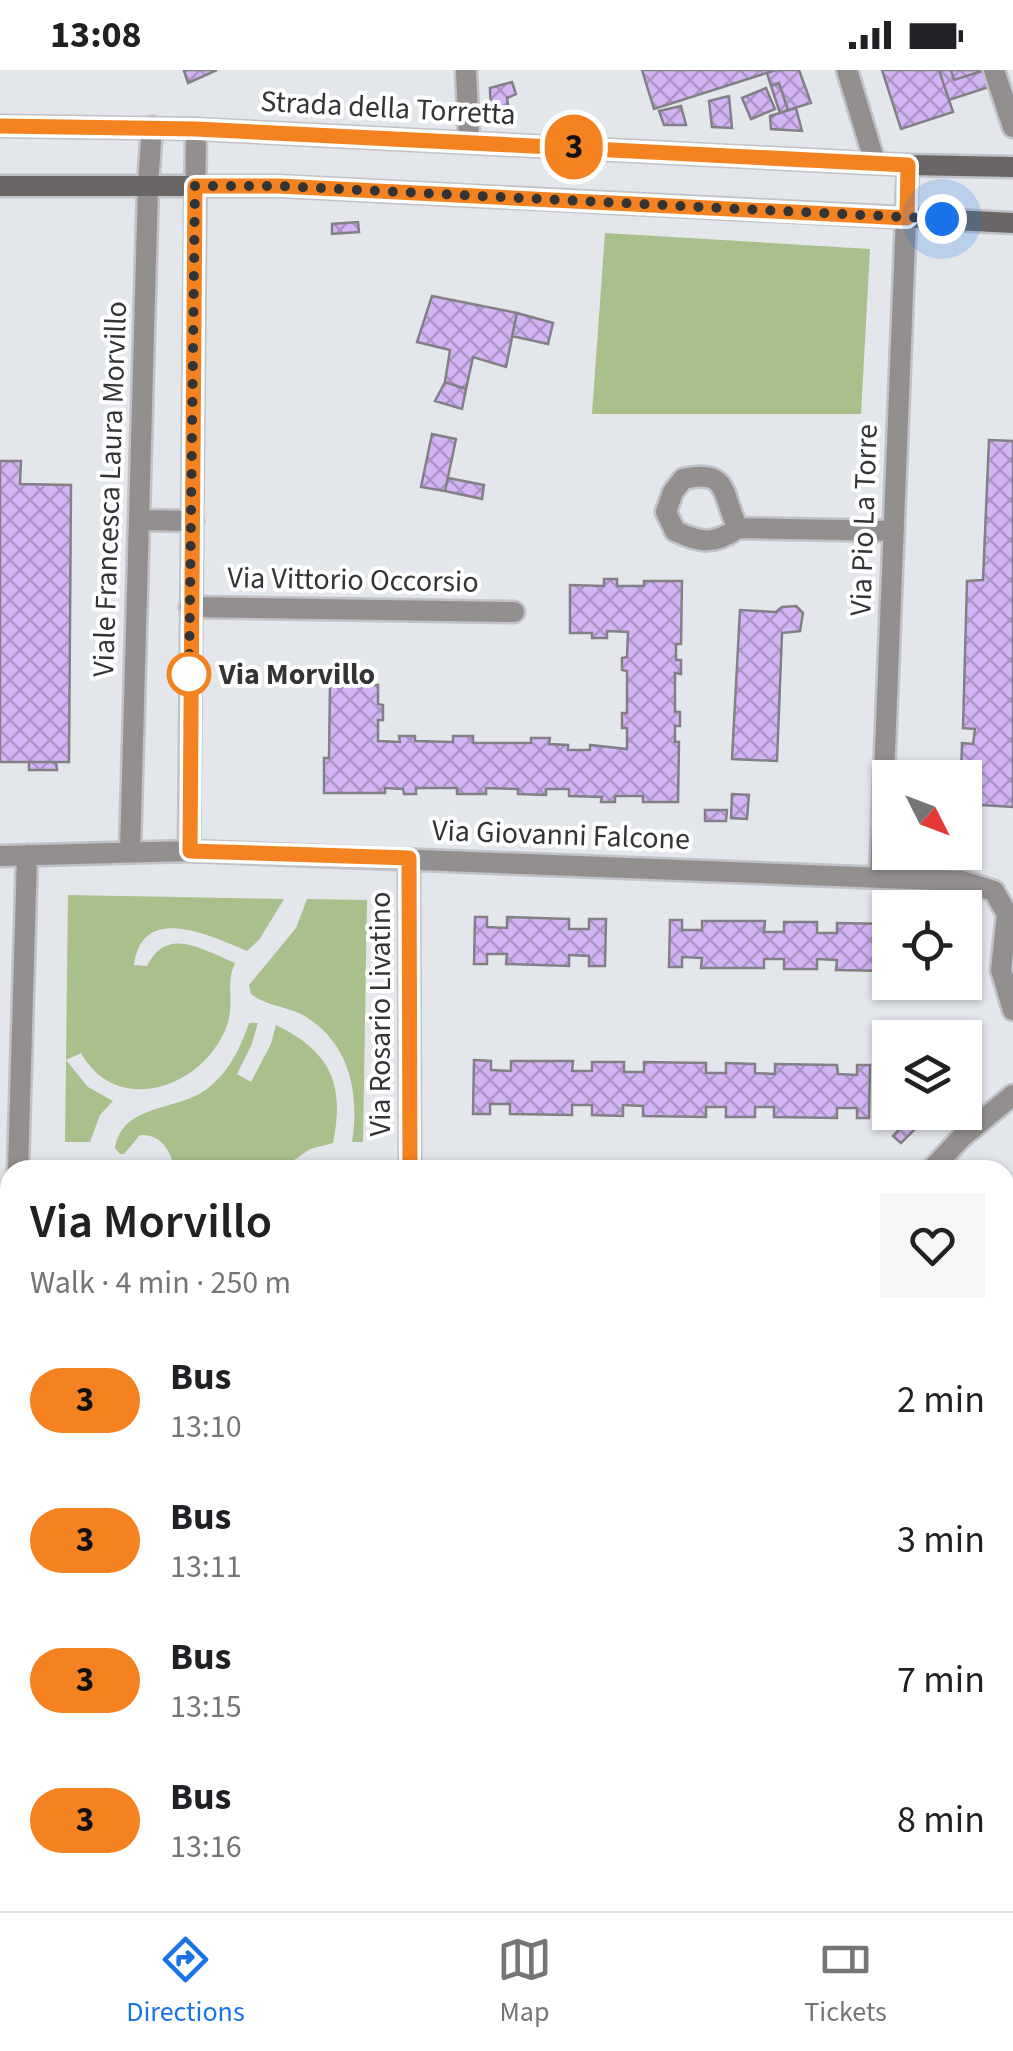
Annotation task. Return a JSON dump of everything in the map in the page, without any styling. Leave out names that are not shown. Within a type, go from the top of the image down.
[{"type":"street","points":[[466,70],[470,141]]},
{"type":"street","points":[[847,70],[875,162]]},
{"type":"street","points":[[994,70],[1013,127]]},
{"type":"street","name":"Strada della Torretta","points":[[0,126],[152,127],[1013,167]]},
{"type":"street","name":"Viale Francesca Laura Morvillo","points":[[130,852],[152,127]]},
{"type":"street","points":[[190,851],[196,129]]},
{"type":"street","name":"Via Pio La Torre","points":[[880,878],[908,165]]},
{"type":"street","points":[[0,186],[279,186],[1013,223]]},
{"type":"street","points":[[139,520],[193,521]]},
{"type":"street","points":[[738,528],[894,531]]},
{"type":"street","name":"Via Vittorio Occorsio","points":[[190,607],[514,612]]},
{"type":"street","name":"Via Giovanni Falcone","points":[[0,856],[190,851],[962,881],[1004,892],[1001,970],[1013,1010]]},
{"type":"street","points":[[18,1160],[27,855]]},
{"type":"street","name":"Via Rosario Livatino","points":[[409,858],[410,1160]]},
{"type":"street","points":[[940,1160],[1013,1095]]},
{"type":"green space","points":[[605,233],[870,249],[861,414],[592,414]]},
{"type":"green space","points":[[68,895],[284,899],[259,940],[247,951],[180,929],[150,934],[140,946],[134,965],[147,966],[165,946],[175,944],[198,947],[235,963],[227,1025],[201,1064],[160,1087],[116,1085],[97,1073],[81,1053],[66,1060],[88,1087],[113,1101],[100,1115],[90,1142],[65,1142]]},
{"type":"green space","points":[[307,899],[367,900],[363,1142],[352,1142],[352,1086],[348,1069],[330,1038],[301,1014],[251,994],[249,985],[296,928]]},
{"type":"green space","points":[[249,1023],[258,1023],[237,1074],[251,1082],[271,1044],[276,1025],[295,1035],[321,1059],[335,1087],[333,1143],[310,1149],[294,1160],[172,1160],[154,1137],[140,1135],[120,1154],[115,1148],[129,1123],[208,1088],[222,1074]]},
{"type":"building","points":[[188,70],[217,70],[188,83],[184,71]]},
{"type":"building","points":[[642,70],[776,70],[654,109]]},
{"type":"building","points":[[799,70],[811,103],[788,110],[779,83],[771,86],[767,73]]},
{"type":"building","points":[[882,70],[939,70],[953,112],[901,129]]},
{"type":"building","points":[[939,70],[951,70],[954,80],[985,70],[989,87],[949,100]]},
{"type":"building","points":[[951,70],[979,70],[979,72],[954,80]]},
{"type":"building","points":[[512,82],[516,94],[507,98],[510,118],[491,117],[490,88]]},
{"type":"building","points":[[779,83],[788,110],[780,113],[771,86]]},
{"type":"building","points":[[766,88],[775,109],[751,119],[742,98]]},
{"type":"building","points":[[729,96],[732,128],[712,127],[709,101]]},
{"type":"building","points":[[681,106],[686,125],[664,125],[659,111]]},
{"type":"building","points":[[796,108],[802,131],[771,129],[770,116]]},
{"type":"building","points":[[358,222],[359,232],[332,234],[332,224]]},
{"type":"building","points":[[432,296],[517,313],[506,367],[473,357],[466,389],[445,382],[450,350],[417,342]]},
{"type":"building","points":[[517,313],[553,323],[548,344],[512,336]]},
{"type":"building","points":[[445,382],[466,389],[462,409],[435,401]]},
{"type":"building","points":[[432,434],[456,439],[445,491],[421,487]]},
{"type":"building","points":[[989,440],[1013,441],[1013,807],[982,805],[982,760],[962,760],[962,743],[973,744],[975,729],[963,728],[967,581],[983,580]]},
{"type":"building","points":[[0,461],[21,461],[20,484],[71,485],[69,762],[0,762]]},
{"type":"building","points":[[448,478],[484,485],[482,499],[445,491]]},
{"type":"building","points":[[604,579],[617,579],[617,586],[682,581],[681,644],[676,644],[681,674],[675,673],[675,712],[680,712],[680,726],[675,726],[675,742],[679,742],[678,802],[643,802],[643,796],[615,796],[615,802],[601,802],[602,797],[569,796],[569,789],[546,789],[546,795],[486,788],[486,794],[457,794],[457,788],[416,788],[416,794],[385,788],[385,793],[324,793],[324,758],[329,758],[330,684],[378,685],[383,720],[378,720],[378,741],[400,742],[399,736],[415,736],[415,741],[453,742],[453,736],[473,736],[473,743],[531,743],[531,738],[550,738],[549,744],[568,745],[568,750],[590,750],[590,745],[627,749],[622,713],[627,713],[627,671],[622,670],[622,658],[627,657],[628,632],[607,631],[607,638],[570,633],[570,585],[604,586]]},
{"type":"building","points":[[796,606],[803,613],[800,631],[782,633],[777,761],[732,759],[740,610],[776,612],[782,607]]},
{"type":"building","points":[[29,762],[56,762],[57,770],[29,770]]},
{"type":"building","points":[[732,794],[749,795],[747,819],[731,818]]},
{"type":"building","points":[[705,810],[727,810],[726,821],[705,821]]},
{"type":"building","points":[[475,917],[487,917],[487,927],[507,928],[507,917],[569,919],[569,929],[589,929],[589,919],[606,919],[605,966],[589,966],[589,956],[569,955],[569,966],[506,964],[507,954],[487,954],[487,964],[474,964]]},
{"type":"building","points":[[670,920],[682,920],[682,930],[702,930],[702,921],[765,921],[764,932],[784,932],[784,922],[817,922],[817,933],[837,933],[837,923],[872,924],[872,971],[836,970],[837,960],[817,959],[817,969],[784,969],[784,959],[764,959],[764,968],[701,968],[702,958],[682,957],[682,967],[669,967]]},
{"type":"building","points":[[474,1060],[491,1061],[491,1070],[511,1071],[511,1061],[573,1061],[572,1071],[592,1071],[592,1062],[624,1062],[624,1072],[644,1072],[644,1062],[706,1063],[706,1073],[726,1073],[726,1063],[755,1064],[755,1073],[775,1074],[775,1064],[837,1065],[838,1074],[857,1075],[857,1065],[870,1065],[869,1118],[857,1118],[857,1108],[837,1108],[837,1118],[774,1117],[774,1107],[755,1107],[755,1117],[726,1117],[726,1107],[706,1107],[706,1117],[643,1116],[643,1106],[623,1105],[623,1116],[592,1115],[592,1105],[572,1105],[572,1115],[510,1114],[510,1104],[490,1104],[490,1114],[473,1114]]},
{"type":"building","points":[[899,1130],[914,1130],[901,1143],[893,1136]]},
{"type":"bus line","name":"3","points":[[0,126],[152,127],[908,165],[907,218],[279,186],[195,186],[190,851],[409,858],[410,1160]]},
{"type":"place","name":"Via Morvillo","points":[[189,674]]},
{"type":"route","points":[[189,674],[189,682],[195,186],[279,186],[942,219]]}]
